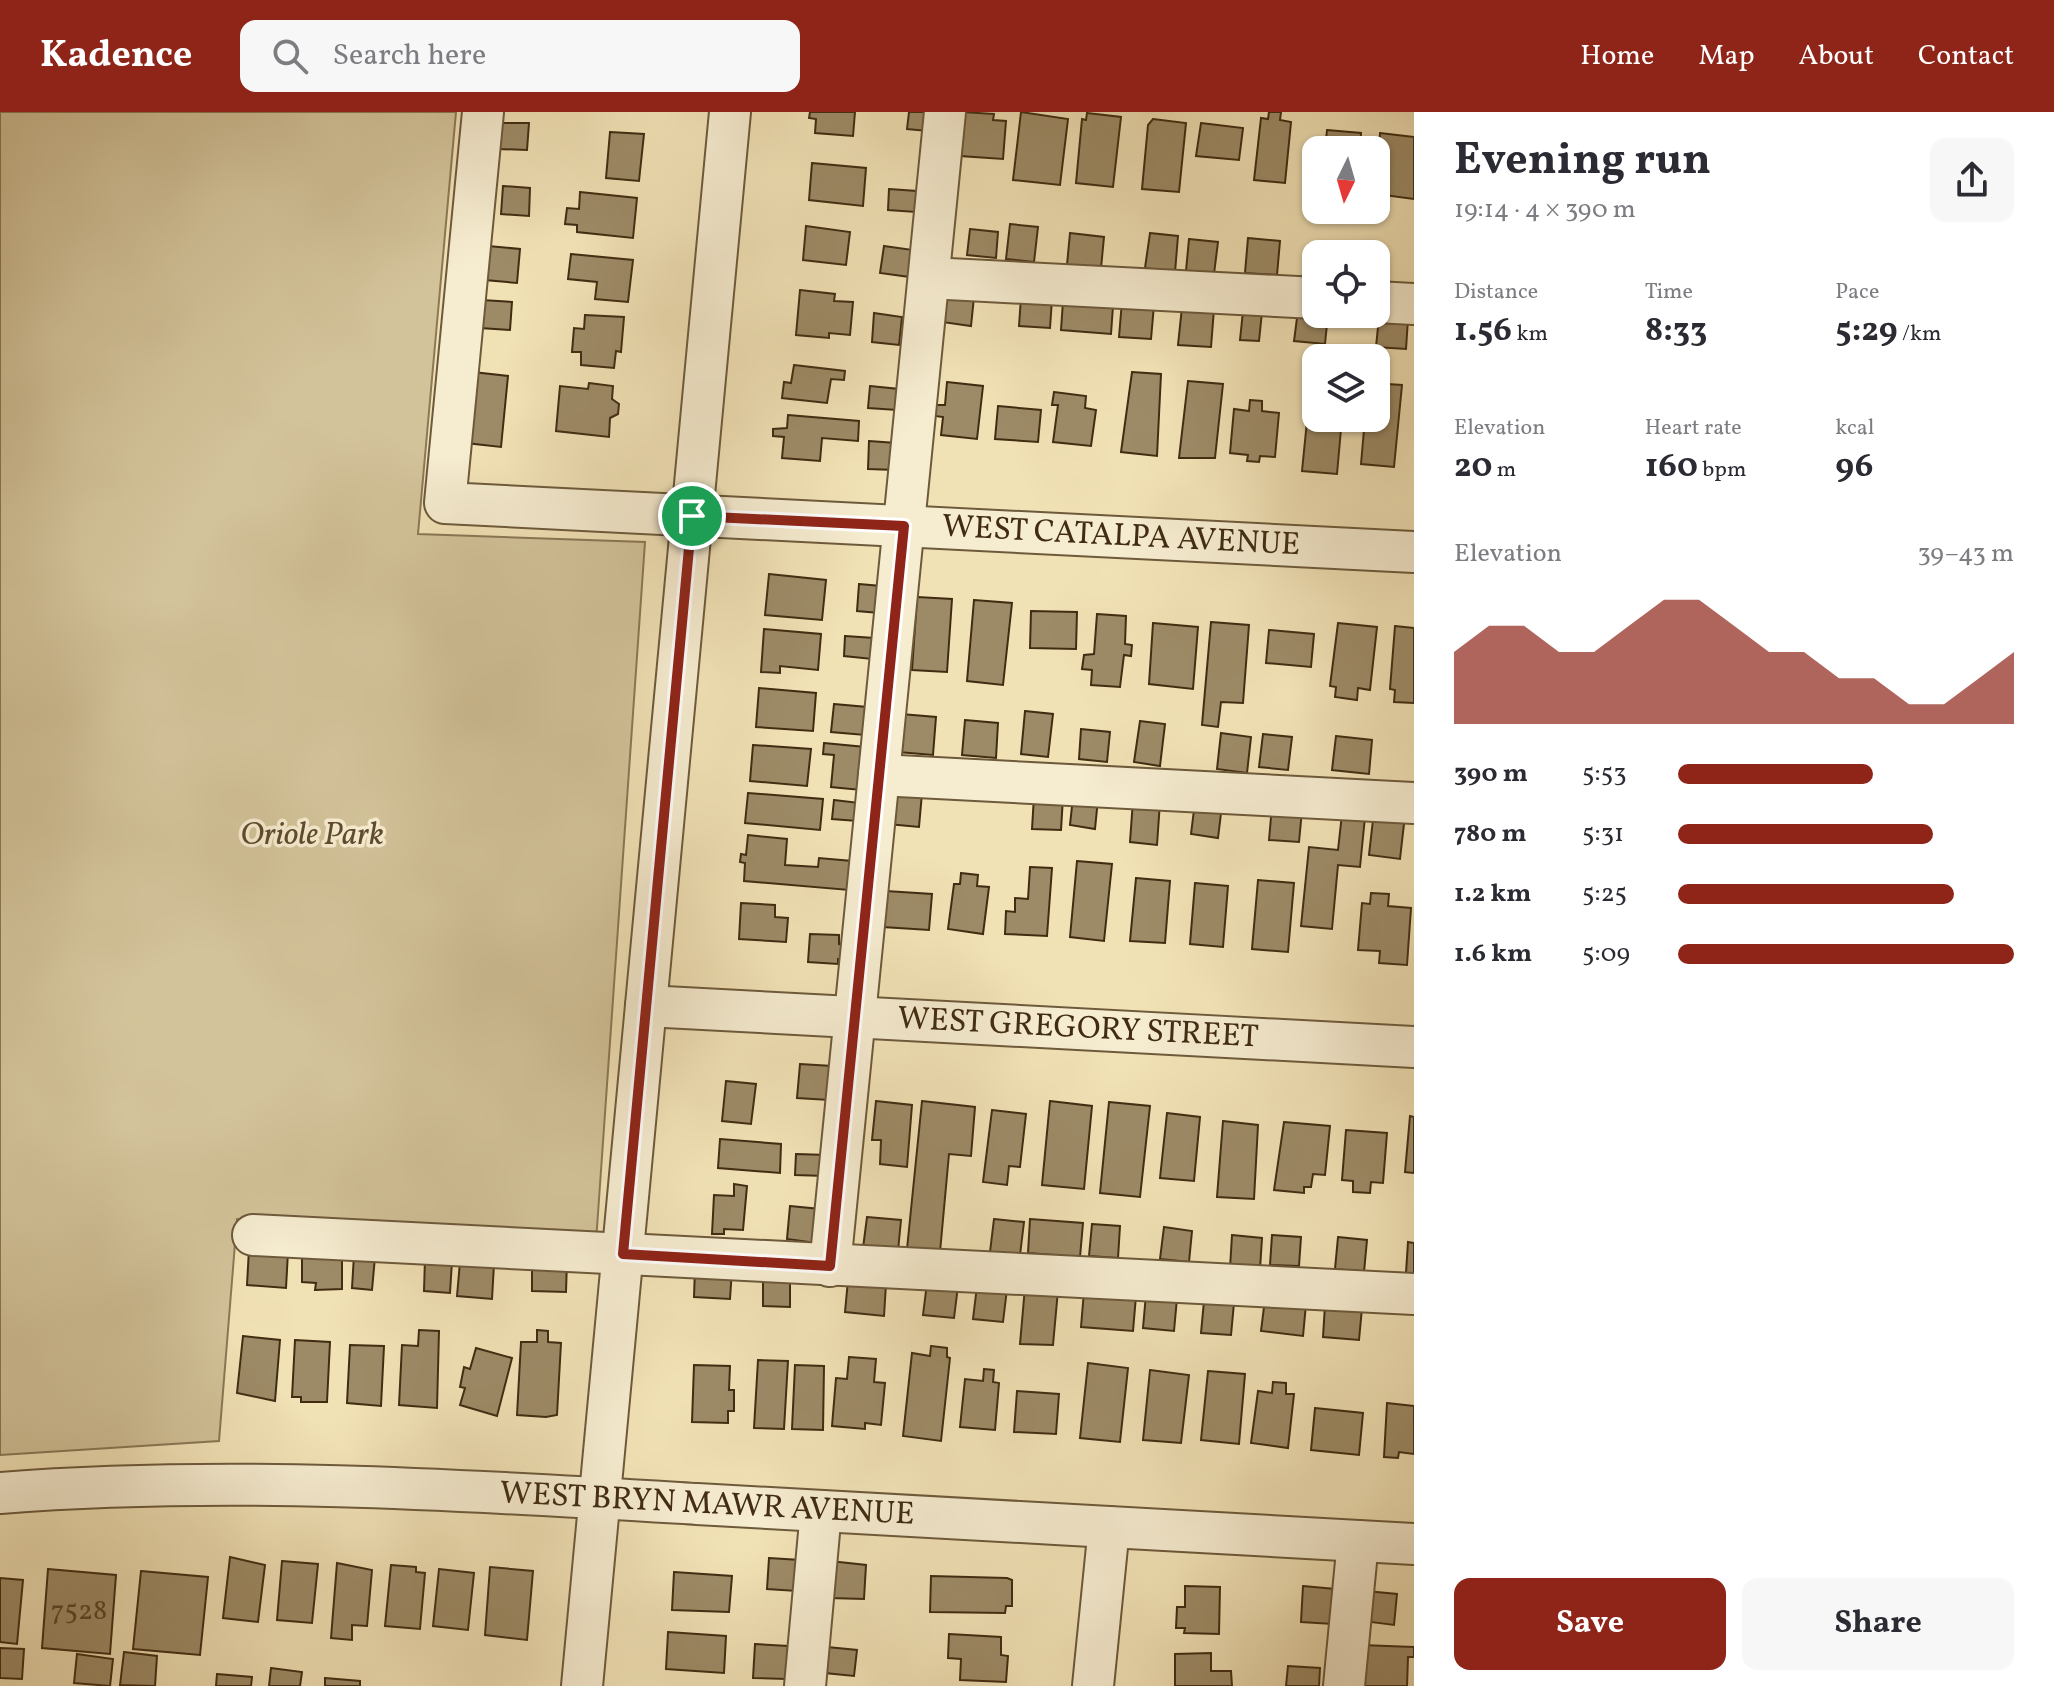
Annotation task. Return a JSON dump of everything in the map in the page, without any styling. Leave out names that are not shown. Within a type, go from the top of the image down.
[{"type":"street","name":"WEST CATALPA AVENUE","points":[[483,112],[445,503],[1414,552]]},
{"type":"street","points":[[582,1686],[730,112]]},
{"type":"street","points":[[830,1266],[945,112]]},
{"type":"street","points":[[929,278],[1302,297]]},
{"type":"street","points":[[1390,303],[1414,304]]},
{"type":"street","points":[[879,775],[1414,803]]},
{"type":"street","name":"WEST GREGORY STREET","points":[[646,1006],[1414,1047]]},
{"type":"street","points":[[253,1235],[1414,1294]]},
{"type":"street","name":"WEST BRYN MAWR AVENUE","points":[[0,1493],[99,1485],[301,1486],[600,1498],[1414,1544]]},
{"type":"street","points":[[805,1686],[821,1511]]},
{"type":"street","points":[[1093,1686],[1109,1527]]},
{"type":"street","points":[[1344,1686],[1358,1541]]},
{"type":"green space","name":"Oriole Park","points":[[0,112],[456,112],[418,534],[645,542],[596,1242],[237,1219],[219,1441],[0,1455]]},
{"type":"building","points":[[810,112],[855,112],[853,136],[815,133],[816,119],[809,118]]},
{"type":"building","points":[[909,112],[930,112],[928,131],[907,129]]},
{"type":"building","points":[[962,112],[994,114],[993,120],[1006,121],[1003,159],[960,156]]},
{"type":"building","points":[[1021,112],[1068,119],[1060,185],[1013,180]]},
{"type":"building","points":[[1269,112],[1281,112],[1280,120],[1291,122],[1285,183],[1254,180],[1261,118],[1268,119]]},
{"type":"building","points":[[1087,113],[1121,117],[1113,187],[1076,183],[1082,119],[1086,120]]},
{"type":"building","points":[[1153,119],[1186,123],[1179,192],[1142,189],[1148,125]]},
{"type":"building","points":[[500,123],[529,123],[527,150],[498,149]]},
{"type":"building","points":[[1201,123],[1243,128],[1239,160],[1196,156]]},
{"type":"building","points":[[1327,130],[1361,133],[1361,136],[1326,136]]},
{"type":"building","points":[[610,132],[644,134],[639,181],[606,178]]},
{"type":"building","points":[[1380,133],[1414,137],[1414,199],[1390,196],[1390,136],[1380,136]]},
{"type":"building","points":[[812,163],[866,168],[863,206],[809,200]]},
{"type":"building","points":[[503,186],[530,188],[529,216],[501,214]]},
{"type":"building","points":[[889,189],[917,191],[916,212],[888,210]]},
{"type":"building","points":[[580,192],[637,198],[633,238],[577,232],[577,225],[565,224],[567,208],[579,209]]},
{"type":"building","points":[[1010,224],[1038,227],[1034,262],[1006,259]]},
{"type":"building","points":[[806,226],[850,232],[846,265],[803,260]]},
{"type":"building","points":[[970,229],[998,232],[996,258],[967,255]]},
{"type":"building","points":[[1070,233],[1104,237],[1101,268],[1067,265]]},
{"type":"building","points":[[1150,233],[1178,236],[1175,272],[1145,268]]},
{"type":"building","points":[[1248,238],[1280,241],[1277,275],[1245,273]]},
{"type":"building","points":[[1189,239],[1218,242],[1214,274],[1186,271]]},
{"type":"building","points":[[488,246],[520,249],[517,283],[485,280]]},
{"type":"building","points":[[884,246],[913,250],[910,277],[880,273]]},
{"type":"building","points":[[571,254],[633,260],[628,302],[595,299],[597,282],[568,279]]},
{"type":"building","points":[[800,290],[835,294],[834,301],[853,302],[850,335],[829,333],[829,338],[796,335]]},
{"type":"building","points":[[945,294],[974,297],[971,326],[942,322]]},
{"type":"building","points":[[1021,297],[1052,299],[1050,328],[1019,326]]},
{"type":"building","points":[[482,300],[512,302],[510,330],[480,328]]},
{"type":"building","points":[[1063,301],[1113,306],[1111,334],[1061,330]]},
{"type":"building","points":[[1122,301],[1154,305],[1151,339],[1119,337]]},
{"type":"building","points":[[1182,307],[1214,309],[1211,347],[1178,345]]},
{"type":"building","points":[[1298,310],[1302,311],[1302,328],[1327,328],[1325,344],[1294,341]]},
{"type":"building","points":[[1243,311],[1262,312],[1259,341],[1240,340]]},
{"type":"building","points":[[874,313],[902,317],[899,345],[872,342]]},
{"type":"building","points":[[585,315],[624,317],[621,352],[616,351],[614,368],[581,365],[581,352],[572,352],[574,328],[584,329]]},
{"type":"building","points":[[1390,318],[1408,319],[1406,349],[1376,344],[1378,328],[1390,328]]},
{"type":"building","points":[[794,365],[845,371],[844,380],[831,379],[827,403],[782,398],[784,382],[791,383]]},
{"type":"building","points":[[473,372],[508,376],[501,447],[466,443]]},
{"type":"building","points":[[1132,372],[1161,374],[1157,456],[1121,452]]},
{"type":"building","points":[[1188,381],[1223,384],[1215,458],[1179,458]]},
{"type":"building","points":[[947,382],[983,386],[977,439],[941,435],[943,417],[935,416],[936,405],[945,405]]},
{"type":"building","points":[[589,383],[613,386],[612,399],[619,404],[618,414],[610,418],[609,437],[556,431],[560,386],[588,389]]},
{"type":"building","points":[[1390,384],[1402,385],[1394,467],[1361,464],[1364,432],[1390,432]]},
{"type":"building","points":[[870,386],[899,389],[897,410],[868,408]]},
{"type":"building","points":[[1054,392],[1086,396],[1085,408],[1096,410],[1091,446],[1053,442],[1058,405],[1052,405]]},
{"type":"building","points":[[1250,400],[1262,401],[1262,411],[1279,413],[1275,457],[1260,456],[1259,462],[1247,461],[1248,455],[1230,453],[1234,409],[1249,411]]},
{"type":"building","points":[[998,406],[1041,410],[1038,442],[995,439]]},
{"type":"building","points":[[788,415],[859,421],[858,441],[822,438],[820,461],[782,458],[784,437],[773,436],[773,429],[787,428]]},
{"type":"building","points":[[1306,432],[1341,432],[1337,474],[1302,471]]},
{"type":"building","points":[[869,441],[896,443],[895,470],[868,469]]},
{"type":"building","points":[[769,574],[826,580],[822,620],[765,615]]},
{"type":"building","points":[[859,584],[881,586],[879,613],[857,611]]},
{"type":"building","points":[[917,597],[952,599],[947,672],[912,670]]},
{"type":"building","points":[[974,600],[1012,603],[1003,685],[967,681]]},
{"type":"building","points":[[1031,611],[1077,612],[1076,649],[1030,648]]},
{"type":"building","points":[[1097,614],[1126,616],[1125,644],[1132,645],[1131,656],[1124,655],[1120,687],[1091,685],[1092,670],[1082,669],[1084,655],[1094,654]]},
{"type":"building","points":[[1211,622],[1249,625],[1243,703],[1221,702],[1218,727],[1202,725]]},
{"type":"building","points":[[1153,623],[1198,627],[1193,689],[1149,684]]},
{"type":"building","points":[[1338,623],[1377,627],[1370,690],[1358,688],[1357,700],[1335,697],[1336,687],[1330,686]]},
{"type":"building","points":[[1395,626],[1414,628],[1414,703],[1394,702],[1395,690],[1390,689]]},
{"type":"building","points":[[764,629],[821,634],[818,670],[780,666],[780,673],[761,672]]},
{"type":"building","points":[[1269,630],[1314,634],[1311,667],[1266,663]]},
{"type":"building","points":[[845,636],[874,638],[872,659],[844,656]]},
{"type":"building","points":[[759,688],[816,693],[813,731],[756,727]]},
{"type":"building","points":[[834,704],[867,707],[865,735],[831,732]]},
{"type":"building","points":[[1025,711],[1053,714],[1048,757],[1021,754]]},
{"type":"building","points":[[901,714],[936,717],[933,755],[898,752]]},
{"type":"building","points":[[965,720],[998,723],[996,758],[962,755]]},
{"type":"building","points":[[1140,721],[1165,724],[1160,766],[1134,762]]},
{"type":"building","points":[[1081,729],[1110,732],[1107,762],[1079,759]]},
{"type":"building","points":[[1221,733],[1251,737],[1247,773],[1217,769]]},
{"type":"building","points":[[1263,734],[1292,737],[1288,770],[1259,767]]},
{"type":"building","points":[[1336,736],[1372,740],[1369,774],[1332,770]]},
{"type":"building","points":[[824,743],[865,747],[861,790],[831,787],[834,755],[823,754]]},
{"type":"building","points":[[753,745],[811,749],[807,786],[750,781]]},
{"type":"building","points":[[891,790],[922,793],[919,827],[888,824]]},
{"type":"building","points":[[748,793],[823,799],[820,830],[745,823]]},
{"type":"building","points":[[1034,796],[1063,797],[1061,830],[1032,829]]},
{"type":"building","points":[[1073,797],[1098,799],[1095,829],[1070,825]]},
{"type":"building","points":[[834,800],[860,803],[857,821],[832,819]]},
{"type":"building","points":[[1133,800],[1160,802],[1157,845],[1130,842]]},
{"type":"building","points":[[1195,802],[1222,805],[1218,838],[1191,834]]},
{"type":"building","points":[[1343,805],[1366,807],[1360,867],[1338,865],[1332,929],[1301,926],[1309,847],[1338,850]]},
{"type":"building","points":[[1272,806],[1302,810],[1299,842],[1269,840]]},
{"type":"building","points":[[1374,811],[1405,815],[1400,859],[1369,855]]},
{"type":"building","points":[[748,835],[787,839],[785,865],[818,867],[819,858],[852,861],[849,890],[744,881],[745,863],[740,862],[741,854],[746,855]]},
{"type":"building","points":[[1077,861],[1112,864],[1104,941],[1070,937]]},
{"type":"building","points":[[1030,867],[1052,868],[1047,936],[1005,934],[1006,911],[1015,912],[1015,898],[1028,899]]},
{"type":"building","points":[[961,873],[978,875],[977,886],[989,887],[983,934],[948,929],[954,884],[960,884]]},
{"type":"building","points":[[1136,878],[1170,881],[1165,943],[1130,941]]},
{"type":"building","points":[[1258,880],[1294,883],[1288,952],[1252,949]]},
{"type":"building","points":[[1195,883],[1228,886],[1223,947],[1190,944]]},
{"type":"building","points":[[886,891],[932,894],[929,930],[883,927]]},
{"type":"building","points":[[1371,893],[1389,894],[1388,906],[1411,908],[1407,965],[1379,963],[1380,951],[1358,950],[1362,903],[1370,904]]},
{"type":"building","points":[[741,903],[775,905],[775,917],[788,918],[786,942],[739,939]]},
{"type":"building","points":[[810,934],[839,935],[839,944],[849,945],[849,959],[838,959],[838,964],[808,962]]},
{"type":"building","points":[[800,1064],[832,1066],[829,1100],[797,1098]]},
{"type":"building","points":[[726,1081],[756,1084],[751,1124],[722,1121]]},
{"type":"building","points":[[876,1101],[912,1105],[907,1167],[880,1164],[881,1140],[872,1140]]},
{"type":"building","points":[[922,1101],[975,1107],[971,1156],[949,1154],[940,1252],[907,1249]]},
{"type":"building","points":[[1050,1101],[1092,1106],[1084,1189],[1042,1185]]},
{"type":"building","points":[[1109,1102],[1150,1106],[1140,1197],[1100,1193]]},
{"type":"building","points":[[992,1110],[1026,1114],[1020,1167],[1009,1166],[1007,1185],[983,1182]]},
{"type":"building","points":[[1167,1113],[1200,1117],[1194,1181],[1160,1178]]},
{"type":"building","points":[[1410,1116],[1414,1117],[1414,1173],[1405,1172]]},
{"type":"building","points":[[1223,1121],[1258,1125],[1254,1199],[1217,1197]]},
{"type":"building","points":[[1284,1122],[1330,1126],[1325,1175],[1313,1174],[1311,1187],[1304,1187],[1304,1193],[1274,1190]]},
{"type":"building","points":[[1346,1130],[1387,1133],[1383,1183],[1371,1182],[1370,1193],[1353,1192],[1353,1181],[1342,1180]]},
{"type":"building","points":[[720,1139],[781,1144],[780,1173],[718,1168]]},
{"type":"building","points":[[796,1154],[827,1155],[825,1176],[795,1175]]},
{"type":"building","points":[[734,1184],[747,1186],[743,1230],[724,1229],[724,1234],[712,1234],[714,1195],[734,1196]]},
{"type":"building","points":[[790,1206],[820,1209],[816,1243],[787,1239]]},
{"type":"building","points":[[867,1217],[901,1220],[898,1251],[863,1248]]},
{"type":"building","points":[[994,1219],[1024,1222],[1020,1255],[990,1252]]},
{"type":"building","points":[[1030,1219],[1083,1223],[1080,1257],[1028,1253]]},
{"type":"building","points":[[1092,1224],[1120,1226],[1118,1258],[1089,1256]]},
{"type":"building","points":[[1164,1227],[1192,1231],[1189,1262],[1160,1259]]},
{"type":"building","points":[[1232,1235],[1262,1238],[1260,1269],[1230,1268]]},
{"type":"building","points":[[1272,1235],[1301,1237],[1299,1266],[1270,1265]]},
{"type":"building","points":[[1338,1237],[1367,1240],[1364,1272],[1335,1269]]},
{"type":"building","points":[[1408,1242],[1414,1243],[1414,1273],[1406,1273]]},
{"type":"building","points":[[249,1249],[288,1252],[286,1288],[247,1285]]},
{"type":"building","points":[[302,1253],[342,1254],[342,1289],[315,1290],[316,1283],[302,1282]]},
{"type":"building","points":[[354,1255],[375,1257],[372,1290],[352,1288]]},
{"type":"building","points":[[425,1259],[452,1261],[450,1293],[424,1291]]},
{"type":"building","points":[[532,1259],[567,1260],[566,1292],[532,1291]]},
{"type":"building","points":[[460,1262],[494,1264],[492,1299],[457,1296]]},
{"type":"building","points":[[695,1268],[732,1269],[730,1299],[694,1297]]},
{"type":"building","points":[[763,1274],[790,1274],[790,1307],[763,1306]]},
{"type":"building","points":[[848,1280],[886,1284],[884,1316],[845,1312]]},
{"type":"building","points":[[927,1283],[958,1286],[954,1318],[923,1315]]},
{"type":"building","points":[[977,1286],[1007,1289],[1003,1322],[973,1319]]},
{"type":"building","points":[[1025,1287],[1058,1290],[1053,1345],[1020,1344]]},
{"type":"building","points":[[1084,1291],[1136,1296],[1133,1331],[1081,1327]]},
{"type":"building","points":[[1146,1294],[1177,1298],[1174,1331],[1143,1328]]},
{"type":"building","points":[[1265,1299],[1306,1304],[1303,1336],[1261,1331]]},
{"type":"building","points":[[1204,1301],[1234,1303],[1231,1335],[1201,1333]]},
{"type":"building","points":[[1325,1305],[1362,1308],[1359,1340],[1323,1337]]},
{"type":"building","points":[[419,1330],[439,1331],[437,1408],[399,1405],[402,1345],[418,1346]]},
{"type":"building","points":[[537,1330],[548,1331],[548,1342],[561,1343],[557,1415],[546,1417],[517,1415],[521,1342],[537,1342]]},
{"type":"building","points":[[243,1336],[280,1340],[275,1401],[237,1393]]},
{"type":"building","points":[[295,1340],[330,1342],[327,1402],[301,1402],[301,1397],[292,1397]]},
{"type":"building","points":[[350,1345],[384,1346],[381,1406],[347,1403]]},
{"type":"building","points":[[931,1346],[947,1348],[947,1357],[950,1358],[941,1441],[903,1436],[912,1353],[930,1356]]},
{"type":"building","points":[[476,1348],[512,1358],[497,1416],[460,1405],[465,1388],[460,1387],[464,1367],[470,1369]]},
{"type":"building","points":[[849,1357],[876,1359],[874,1382],[885,1383],[881,1425],[865,1423],[865,1429],[832,1426],[836,1378],[847,1379]]},
{"type":"building","points":[[758,1360],[788,1361],[784,1429],[754,1428]]},
{"type":"building","points":[[1088,1363],[1128,1368],[1120,1442],[1080,1438]]},
{"type":"building","points":[[694,1365],[730,1366],[729,1390],[734,1390],[734,1411],[728,1411],[728,1423],[692,1422]]},
{"type":"building","points":[[795,1365],[824,1366],[823,1430],[792,1429]]},
{"type":"building","points":[[984,1369],[994,1370],[993,1382],[999,1383],[995,1430],[960,1427],[965,1379],[983,1381]]},
{"type":"building","points":[[1150,1370],[1189,1375],[1181,1443],[1143,1440]]},
{"type":"building","points":[[1208,1371],[1245,1374],[1239,1444],[1201,1440]]},
{"type":"building","points":[[1273,1382],[1286,1383],[1286,1394],[1294,1394],[1288,1448],[1251,1443],[1258,1391],[1272,1393]]},
{"type":"building","points":[[1017,1391],[1059,1394],[1056,1434],[1014,1432]]},
{"type":"building","points":[[1387,1403],[1414,1406],[1414,1454],[1399,1452],[1398,1458],[1384,1457]]},
{"type":"building","points":[[1315,1408],[1363,1413],[1359,1455],[1311,1450]]},
{"type":"building","points":[[230,1557],[265,1565],[258,1622],[223,1618]]},
{"type":"building","points":[[769,1558],[800,1560],[797,1591],[767,1589]]},
{"type":"building","points":[[282,1561],[318,1564],[312,1623],[277,1620]]},
{"type":"building","points":[[830,1561],[866,1565],[864,1599],[829,1598]]},
{"type":"building","points":[[337,1563],[372,1570],[367,1626],[352,1625],[352,1640],[331,1638]]},
{"type":"building","points":[[391,1565],[416,1567],[416,1572],[425,1573],[420,1629],[385,1626]]},
{"type":"building","points":[[490,1567],[533,1571],[527,1640],[485,1635]]},
{"type":"building","points":[[48,1569],[116,1575],[110,1654],[42,1648]]},
{"type":"building","points":[[439,1569],[474,1573],[468,1630],[433,1626]]},
{"type":"building","points":[[141,1571],[208,1577],[200,1655],[133,1649]]},
{"type":"building","points":[[674,1572],[732,1576],[729,1612],[672,1610]]},
{"type":"building","points":[[931,1576],[1007,1578],[1012,1580],[1012,1606],[1006,1606],[1005,1613],[930,1612]]},
{"type":"building","points":[[0,1578],[23,1580],[17,1644],[0,1642]]},
{"type":"building","points":[[1185,1586],[1220,1587],[1219,1634],[1184,1633],[1185,1628],[1176,1628],[1177,1607],[1185,1607]]},
{"type":"building","points":[[1303,1586],[1335,1589],[1333,1624],[1301,1622]]},
{"type":"building","points":[[1366,1591],[1397,1594],[1394,1625],[1363,1621]]},
{"type":"building","points":[[668,1632],[726,1636],[724,1673],[666,1669]]},
{"type":"building","points":[[949,1634],[1001,1637],[1001,1655],[1008,1656],[1006,1682],[960,1680],[961,1659],[948,1658]]},
{"type":"building","points":[[755,1644],[788,1646],[786,1679],[753,1678]]},
{"type":"building","points":[[1361,1645],[1414,1647],[1414,1657],[1408,1657],[1407,1686],[1360,1686]]},
{"type":"building","points":[[827,1647],[857,1650],[854,1676],[825,1673]]},
{"type":"building","points":[[0,1648],[24,1649],[22,1679],[0,1678]]},
{"type":"building","points":[[124,1652],[157,1656],[155,1686],[120,1685]]},
{"type":"building","points":[[1211,1653],[1211,1671],[1231,1671],[1232,1686],[1175,1686],[1175,1654]]},
{"type":"building","points":[[77,1654],[113,1659],[110,1686],[74,1683]]},
{"type":"building","points":[[1288,1666],[1320,1668],[1319,1686],[1286,1686]]},
{"type":"building","points":[[271,1668],[302,1672],[300,1686],[269,1686]]},
{"type":"building","points":[[217,1674],[252,1677],[251,1686],[216,1686]]},
{"type":"building","points":[[325,1678],[360,1681],[360,1686],[325,1686]]},
{"type":"route","points":[[692,516],[904,526],[830,1266],[623,1254],[692,516]]}]
